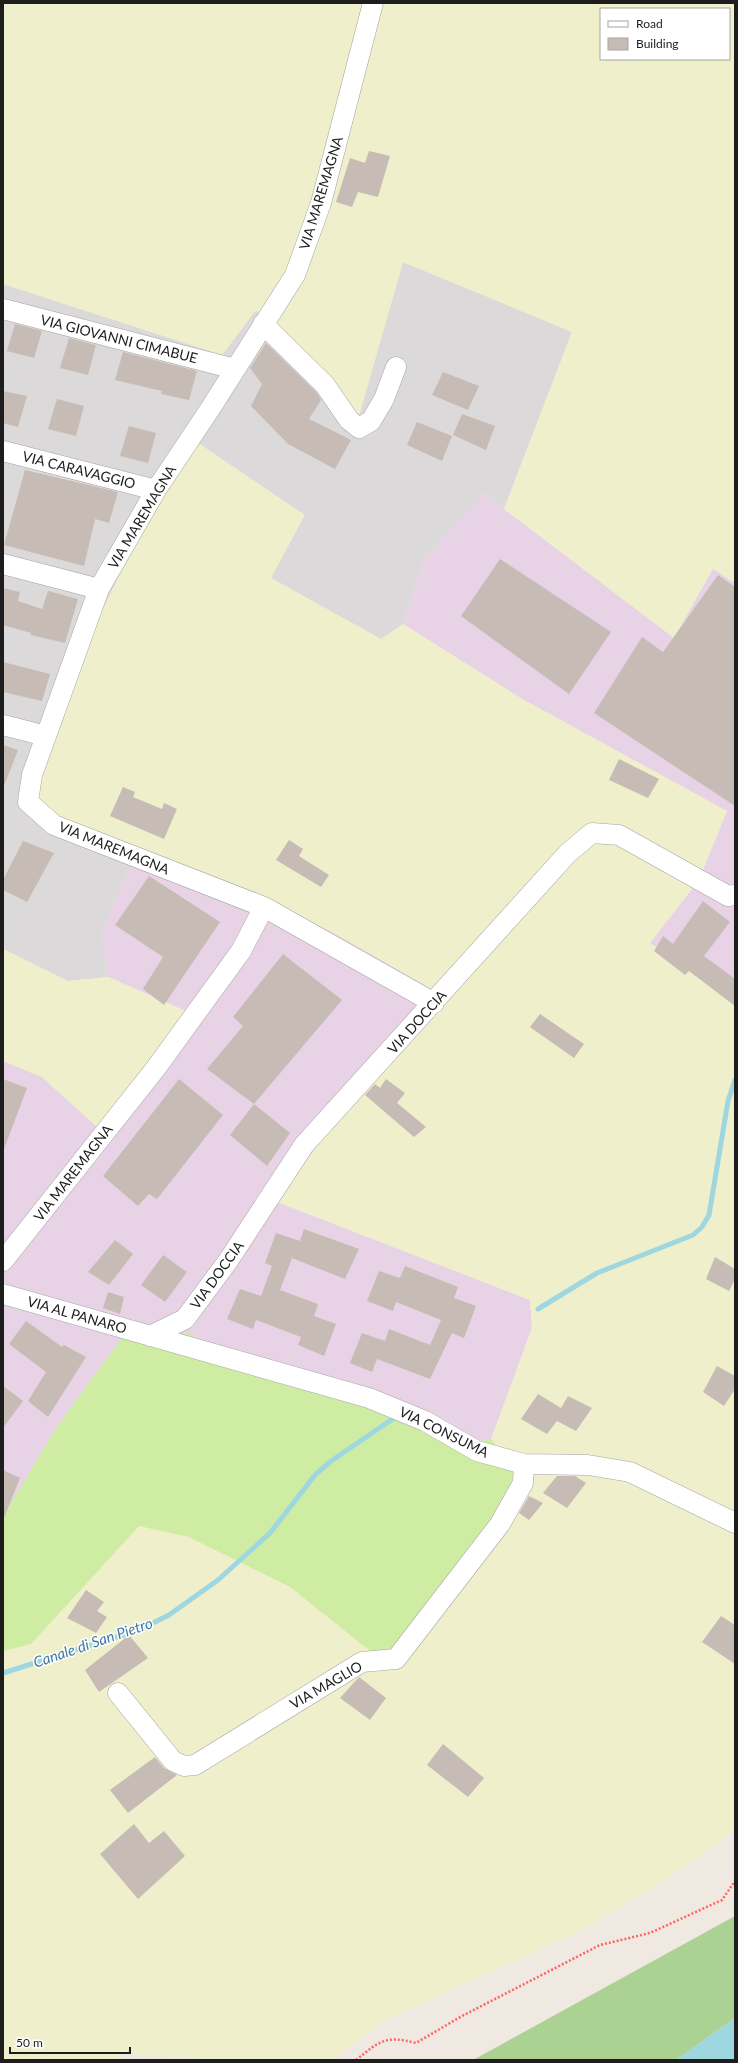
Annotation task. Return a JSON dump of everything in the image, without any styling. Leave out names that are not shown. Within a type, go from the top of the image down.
[{"type":"street","name":"VIA MAREMAGNA","points":[[373,3],[321,203],[295,275],[156,490],[99,589],[32,775],[28,802],[54,825],[264,907],[434,1003]]},
{"type":"street","name":"VIA GIOVANNI CIMABUE","points":[[3,309],[235,369]]},
{"type":"street","points":[[263,324],[325,385],[349,420],[359,428],[372,421],[384,399],[396,367]]},
{"type":"street","name":"VIA CARAVAGGIO","points":[[3,451],[156,490]]},
{"type":"street","points":[[3,564],[99,589]]},
{"type":"street","points":[[3,725],[46,736]]},
{"type":"street","name":"VIA DOCCIA","points":[[150,1336],[185,1319],[228,1261],[304,1145],[568,853],[592,833],[619,835],[728,896],[735,895]]},
{"type":"street","name":"VIA MAREMAGNA","points":[[3,1261],[156,1068],[241,951],[264,907]]},
{"type":"street","name":"VIA AL PANARO","points":[[3,1294],[150,1336]]},
{"type":"street","name":"VIA CONSUMA","points":[[150,1336],[369,1398],[425,1421],[477,1451],[524,1464],[588,1465],[630,1472],[735,1524]]},
{"type":"street","name":"VIA MAGLIO","points":[[118,1693],[173,1761],[184,1766],[195,1765],[362,1662],[396,1659],[500,1524],[523,1483],[524,1464]]},
{"type":"path","points":[[356,2060],[377,2043],[397,2038],[416,2043],[462,2016],[600,1945],[650,1933],[722,1900],[735,1881]]},
{"type":"shaded area","points":[[403,262],[572,332],[504,509],[483,493],[424,561],[403,624],[381,639],[271,578],[158,497],[71,674],[136,853],[102,932],[108,977],[68,981],[3,949],[3,284],[222,355],[256,310],[334,396],[359,415]]},
{"type":"shaded area","points":[[483,493],[673,637],[713,568],[735,583],[735,1004],[650,943],[699,880],[519,697],[403,624],[424,561]]},
{"type":"shaded area","points":[[136,853],[269,901],[332,932],[441,994],[320,1142],[278,1202],[530,1300],[532,1328],[491,1439],[3,1516],[3,1061],[42,1077],[107,1136],[202,1018],[108,977],[102,932]]},
{"type":"green space","points":[[3,3],[735,3],[735,583],[713,569],[674,638],[504,509],[572,332],[403,262],[359,416],[334,396],[256,310],[222,355],[3,284]]},
{"type":"green space","points":[[194,440],[305,515],[271,578],[381,639],[403,624],[519,697],[727,811],[699,880],[650,943],[735,1004],[735,1830],[656,1886],[578,1932],[381,2022],[333,2060],[234,2060],[123,2054],[117,2060],[3,2060],[3,1651],[31,1644],[139,1526],[189,1537],[290,1587],[384,1662],[516,1471],[491,1439],[532,1328],[530,1300],[277,1202],[320,1142],[440,994],[332,932],[269,901],[32,810],[71,674],[158,497]]},
{"type":"green space","points":[[3,949],[68,981],[108,977],[202,1018],[107,1136],[42,1077],[3,1061]]},
{"type":"green space","points":[[127,1331],[191,1333],[207,1351],[374,1406],[453,1446],[491,1439],[516,1471],[475,1569],[384,1662],[290,1587],[189,1537],[139,1526],[31,1644],[3,1651],[3,1516],[58,1425]]},
{"type":"green space","points":[[735,1916],[735,2018],[676,2060],[473,2060]]},
{"type":"water","points":[[735,2018],[735,2060],[676,2060]]},
{"type":"building","points":[[369,151],[390,156],[378,197],[358,192],[352,207],[336,202],[350,158],[365,163]]},
{"type":"building","points":[[15,324],[42,331],[34,358],[7,351]]},
{"type":"building","points":[[69,338],[96,345],[88,375],[60,368]]},
{"type":"building","points":[[266,343],[316,392],[321,400],[309,419],[351,440],[335,469],[288,444],[251,406],[262,384],[250,368]]},
{"type":"building","points":[[123,352],[197,371],[189,400],[161,394],[162,391],[115,380]]},
{"type":"building","points":[[443,372],[479,386],[468,410],[432,395]]},
{"type":"building","points":[[3,391],[27,396],[18,427],[3,423]]},
{"type":"building","points":[[57,399],[84,406],[76,436],[48,429]]},
{"type":"building","points":[[462,414],[495,426],[486,450],[453,435]]},
{"type":"building","points":[[417,422],[452,436],[442,461],[407,445]]},
{"type":"building","points":[[129,426],[156,433],[148,463],[120,456]]},
{"type":"building","points":[[25,470],[118,492],[109,523],[95,519],[84,566],[4,545]]},
{"type":"building","points":[[500,559],[611,632],[569,694],[461,616]]},
{"type":"building","points":[[718,575],[735,587],[735,806],[594,713],[642,637],[663,652]]},
{"type":"building","points":[[3,588],[20,592],[18,601],[42,609],[48,591],[78,599],[65,643],[31,635],[31,633],[3,625]]},
{"type":"building","points":[[3,662],[50,674],[42,701],[3,692]]},
{"type":"building","points":[[3,745],[18,750],[4,786],[3,786]]},
{"type":"building","points":[[619,759],[659,779],[648,798],[609,780]]},
{"type":"building","points":[[123,787],[135,792],[133,797],[162,809],[164,803],[177,809],[164,839],[110,816]]},
{"type":"building","points":[[289,840],[303,849],[299,856],[329,875],[321,887],[276,860]]},
{"type":"building","points":[[23,841],[54,853],[27,902],[3,890],[3,880]]},
{"type":"building","points":[[149,876],[220,922],[164,1005],[143,989],[163,957],[115,925]]},
{"type":"building","points":[[703,901],[730,922],[704,956],[735,979],[735,1006],[689,971],[685,975],[654,951],[663,936],[673,944]]},
{"type":"building","points":[[283,954],[342,1000],[254,1104],[207,1069],[243,1026],[233,1017]]},
{"type":"building","points":[[540,1014],[584,1044],[574,1058],[530,1027]]},
{"type":"building","points":[[3,1079],[27,1088],[4,1149],[3,1149]]},
{"type":"building","points":[[179,1079],[223,1115],[157,1199],[149,1194],[138,1206],[103,1176]]},
{"type":"building","points":[[386,1079],[405,1093],[397,1103],[426,1127],[414,1137],[365,1095],[375,1084],[380,1088]]},
{"type":"building","points":[[254,1104],[290,1133],[267,1166],[230,1135]]},
{"type":"building","points":[[304,1229],[359,1249],[345,1279],[292,1258],[280,1290],[318,1304],[314,1316],[336,1324],[324,1356],[298,1345],[301,1337],[256,1320],[253,1329],[227,1319],[240,1289],[261,1296],[272,1266],[265,1263],[276,1233],[300,1241]]},
{"type":"building","points":[[115,1240],[133,1254],[109,1285],[88,1272]]},
{"type":"building","points":[[163,1255],[187,1272],[165,1302],[141,1285]]},
{"type":"building","points":[[715,1257],[735,1269],[735,1279],[729,1291],[706,1279]]},
{"type":"building","points":[[405,1266],[458,1287],[454,1298],[476,1306],[464,1338],[452,1333],[430,1379],[377,1359],[372,1372],[350,1363],[362,1333],[385,1341],[389,1329],[430,1345],[441,1320],[396,1302],[393,1311],[367,1301],[379,1271],[400,1278]]},
{"type":"building","points":[[108,1292],[124,1297],[120,1314],[103,1308]]},
{"type":"building","points":[[26,1321],[62,1347],[64,1345],[86,1357],[48,1417],[28,1401],[46,1372],[9,1344]]},
{"type":"building","points":[[717,1366],[735,1376],[735,1389],[724,1406],[703,1392]]},
{"type":"building","points":[[3,1386],[23,1401],[3,1428]]},
{"type":"building","points":[[538,1394],[561,1408],[568,1396],[592,1408],[576,1431],[557,1421],[547,1434],[521,1419]]},
{"type":"building","points":[[3,1470],[20,1478],[4,1518],[3,1518]]},
{"type":"building","points":[[557,1476],[575,1476],[586,1483],[567,1508],[543,1493]]},
{"type":"building","points":[[529,1496],[543,1503],[529,1520],[519,1513]]},
{"type":"building","points":[[86,1590],[104,1602],[97,1611],[107,1617],[96,1633],[67,1618]]},
{"type":"building","points":[[721,1616],[735,1625],[735,1664],[702,1642]]},
{"type":"building","points":[[129,1635],[148,1658],[99,1692],[85,1670]]},
{"type":"building","points":[[359,1677],[386,1698],[370,1720],[340,1698]]},
{"type":"building","points":[[443,1744],[484,1778],[468,1797],[427,1765]]},
{"type":"building","points":[[155,1757],[164,1768],[177,1775],[128,1813],[110,1790]]},
{"type":"building","points":[[134,1824],[149,1843],[164,1831],[185,1856],[138,1899],[100,1854]]},
{"type":"waterway","name":"Canale di San Pietro","points":[[538,1309],[597,1273],[693,1235],[702,1227],[709,1215],[728,1101],[735,1080]]},
{"type":"waterway","name":"Canale di San Pietro","points":[[3,1673],[139,1630],[169,1615],[218,1580],[270,1533],[315,1475],[331,1461],[394,1418]]}]
